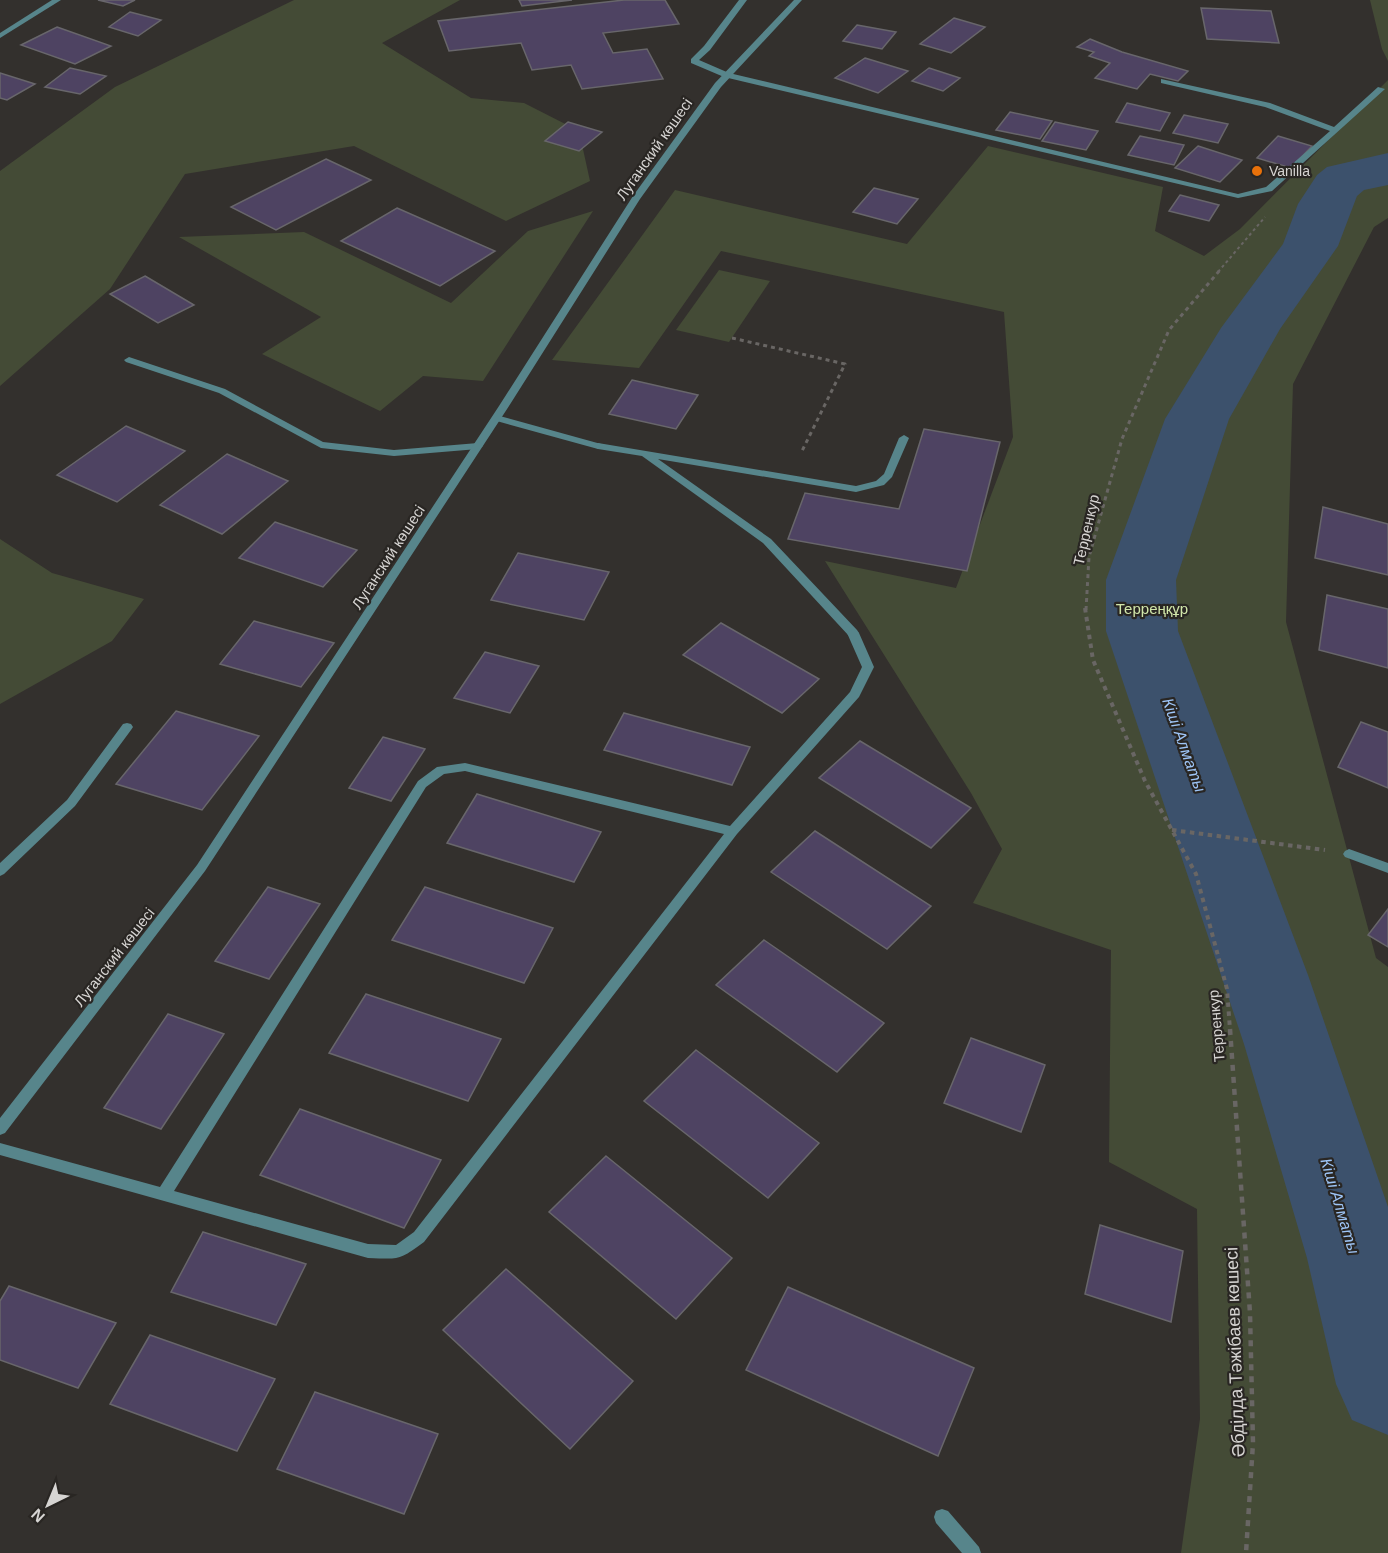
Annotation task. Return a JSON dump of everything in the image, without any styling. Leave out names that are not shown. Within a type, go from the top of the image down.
[{"type":"street","points":[[0,36],[57,0]]},
{"type":"street","points":[[743,0],[707,48],[694,61],[727,75],[1238,196],[1269,189],[1381,89]]},
{"type":"street","name":"Луганский көшесі","points":[[0,1129],[201,868],[478,446],[636,198],[727,75],[798,0]]},
{"type":"street","points":[[1164,81],[1267,105],[1335,130]]},
{"type":"street","points":[[129,360],[222,390],[321,446],[394,453],[478,446]]},
{"type":"street","points":[[496,418],[598,447],[856,489],[880,483],[888,475],[904,438]]},
{"type":"street","points":[[0,1149],[368,1251],[398,1252],[419,1237],[733,831],[855,694],[868,667],[853,633],[767,541],[644,454]]},
{"type":"street","points":[[0,871],[71,803],[126,727]]},
{"type":"street","points":[[163,1195],[422,784],[441,770],[465,767],[733,831]]},
{"type":"street","points":[[1349,854],[1388,868]]},
{"type":"street","points":[[942,1517],[973,1553]]},
{"type":"path","name":"Терренкур","points":[[1238,1150],[1227,989],[1196,874],[1145,781],[1094,660],[1085,605],[1089,557],[1122,439],[1169,330],[1272,208]]},
{"type":"path","points":[[732,338],[845,364],[798,459],[776,455],[767,474]]},
{"type":"path","points":[[1171,830],[1276,842],[1349,854]]},
{"type":"path","name":"Әбділда Тәжібаев көшесі","points":[[1238,1150],[1250,1313],[1253,1432],[1246,1553]]},
{"type":"green space","points":[[294,0],[460,0],[382,43],[471,98],[524,103],[579,131],[590,181],[506,221],[354,146],[185,174],[110,289],[0,386],[0,171],[115,87]]},
{"type":"green space","points":[[1370,0],[1388,0],[1388,61],[1382,49]]},
{"type":"green space","name":"Терреңқұр","points":[[1388,80],[1388,218],[1374,227],[1293,384],[1286,622],[1376,958],[1388,967],[1388,1553],[1181,1553],[1200,1419],[1197,1209],[1109,1162],[1111,950],[973,903],[1002,849],[971,793],[825,561],[956,588],[1013,437],[1004,312],[721,251],[639,368],[552,360],[675,190],[907,244],[988,146],[1163,187],[1155,231],[1204,256],[1240,229]]},
{"type":"green space","points":[[593,211],[483,381],[423,376],[380,411],[262,354],[321,317],[179,237],[304,232],[451,303],[528,231]]},
{"type":"green space","points":[[719,270],[770,281],[729,342],[676,330]]},
{"type":"green space","points":[[0,539],[52,573],[144,599],[112,641],[0,704]]},
{"type":"building","points":[[98,0],[135,0],[123,6]]},
{"type":"building","points":[[519,0],[572,0],[522,6]]},
{"type":"building","points":[[624,0],[665,0],[679,24],[603,33],[613,53],[647,49],[663,79],[582,89],[571,65],[532,70],[521,43],[449,51],[438,21]]},
{"type":"building","points":[[1201,8],[1271,11],[1279,43],[1207,39]]},
{"type":"building","points":[[130,12],[161,20],[138,36],[109,27]]},
{"type":"building","points":[[954,18],[985,27],[951,53],[920,44]]},
{"type":"building","points":[[857,25],[896,32],[882,49],[843,41]]},
{"type":"building","points":[[57,27],[111,46],[75,64],[21,45]]},
{"type":"building","points":[[1090,39],[1122,52],[1188,71],[1178,81],[1150,74],[1137,89],[1095,78],[1110,63],[1089,56],[1094,52],[1077,47]]},
{"type":"building","points":[[865,58],[908,71],[878,93],[835,78]]},
{"type":"building","points":[[70,68],[106,76],[80,94],[45,87]]},
{"type":"building","points":[[929,68],[960,78],[943,91],[912,81]]},
{"type":"building","points":[[0,73],[35,84],[7,100],[0,98]]},
{"type":"building","points":[[1127,103],[1170,113],[1160,131],[1116,122]]},
{"type":"building","points":[[1010,112],[1052,121],[1040,139],[996,130]]},
{"type":"building","points":[[1184,115],[1228,124],[1218,143],[1173,133]]},
{"type":"building","points":[[568,122],[602,132],[579,151],[545,141]]},
{"type":"building","points":[[1055,122],[1098,131],[1086,150],[1042,141]]},
{"type":"building","points":[[1140,136],[1184,145],[1174,165],[1128,155]]},
{"type":"building","points":[[1278,136],[1312,146],[1291,168],[1257,158]]},
{"type":"building","points":[[1198,146],[1242,160],[1220,182],[1175,168]]},
{"type":"building","points":[[326,159],[371,180],[276,230],[231,207]]},
{"type":"building","points":[[874,188],[918,199],[897,224],[853,212]]},
{"type":"building","points":[[1180,195],[1219,205],[1209,221],[1169,211]]},
{"type":"building","points":[[397,208],[495,251],[440,286],[341,241]]},
{"type":"building","points":[[145,276],[194,305],[158,323],[110,294]]},
{"type":"building","points":[[632,380],[698,395],[676,429],[609,414]]},
{"type":"building","points":[[126,426],[185,451],[117,502],[57,475]]},
{"type":"building","points":[[924,429],[1000,442],[967,571],[788,539],[805,493],[899,509]]},
{"type":"building","points":[[227,454],[288,481],[222,534],[160,505]]},
{"type":"building","points":[[1323,507],[1388,524],[1388,575],[1315,558]]},
{"type":"building","points":[[275,522],[357,550],[323,587],[239,558]]},
{"type":"building","points":[[518,553],[609,572],[584,620],[491,600]]},
{"type":"building","points":[[1327,595],[1388,609],[1388,668],[1319,650]]},
{"type":"building","points":[[254,621],[334,643],[301,687],[220,664]]},
{"type":"building","points":[[721,623],[819,679],[782,713],[683,655]]},
{"type":"building","points":[[485,652],[539,666],[510,713],[454,698]]},
{"type":"building","points":[[176,711],[259,736],[202,810],[116,784]]},
{"type":"building","points":[[624,713],[750,747],[732,785],[604,750]]},
{"type":"building","points":[[1361,722],[1388,732],[1388,788],[1338,767]]},
{"type":"building","points":[[383,737],[425,749],[391,801],[349,788]]},
{"type":"building","points":[[860,741],[971,808],[931,848],[819,778]]},
{"type":"building","points":[[477,794],[601,832],[574,882],[447,843]]},
{"type":"building","points":[[815,831],[931,906],[887,949],[771,872]]},
{"type":"building","points":[[268,887],[320,904],[269,979],[215,961]]},
{"type":"building","points":[[425,887],[553,928],[524,983],[392,940]]},
{"type":"building","points":[[1388,909],[1388,947],[1368,935]]},
{"type":"building","points":[[764,940],[884,1023],[837,1072],[716,985]]},
{"type":"building","points":[[366,994],[501,1039],[468,1101],[329,1053]]},
{"type":"building","points":[[168,1014],[224,1034],[161,1129],[104,1108]]},
{"type":"building","points":[[971,1038],[1045,1065],[1021,1132],[944,1103]]},
{"type":"building","points":[[696,1050],[819,1143],[768,1198],[644,1101]]},
{"type":"building","points":[[300,1109],[441,1160],[404,1228],[260,1175]]},
{"type":"building","points":[[606,1156],[732,1258],[676,1319],[549,1212]]},
{"type":"building","points":[[1100,1225],[1183,1251],[1171,1322],[1085,1294]]},
{"type":"building","points":[[203,1232],[306,1264],[276,1325],[171,1292]]},
{"type":"building","points":[[506,1269],[633,1381],[570,1449],[443,1330]]},
{"type":"building","points":[[9,1286],[116,1323],[78,1388],[0,1360],[0,1301]]},
{"type":"building","points":[[788,1287],[974,1368],[938,1456],[746,1370]]},
{"type":"building","points":[[150,1335],[275,1379],[237,1451],[110,1404]]},
{"type":"building","points":[[315,1392],[438,1434],[404,1514],[277,1469]]},
{"type":"waterway","name":"Кіші Алматы","points":[[1388,169],[1346,178],[1336,186],[1325,204],[1310,246],[1251,328],[1197,419],[1141,580],[1142,631],[1289,1044],[1356,1258],[1388,1384]]},
{"type":"place","name":"Vanilla","points":[[1257,171]]}]
